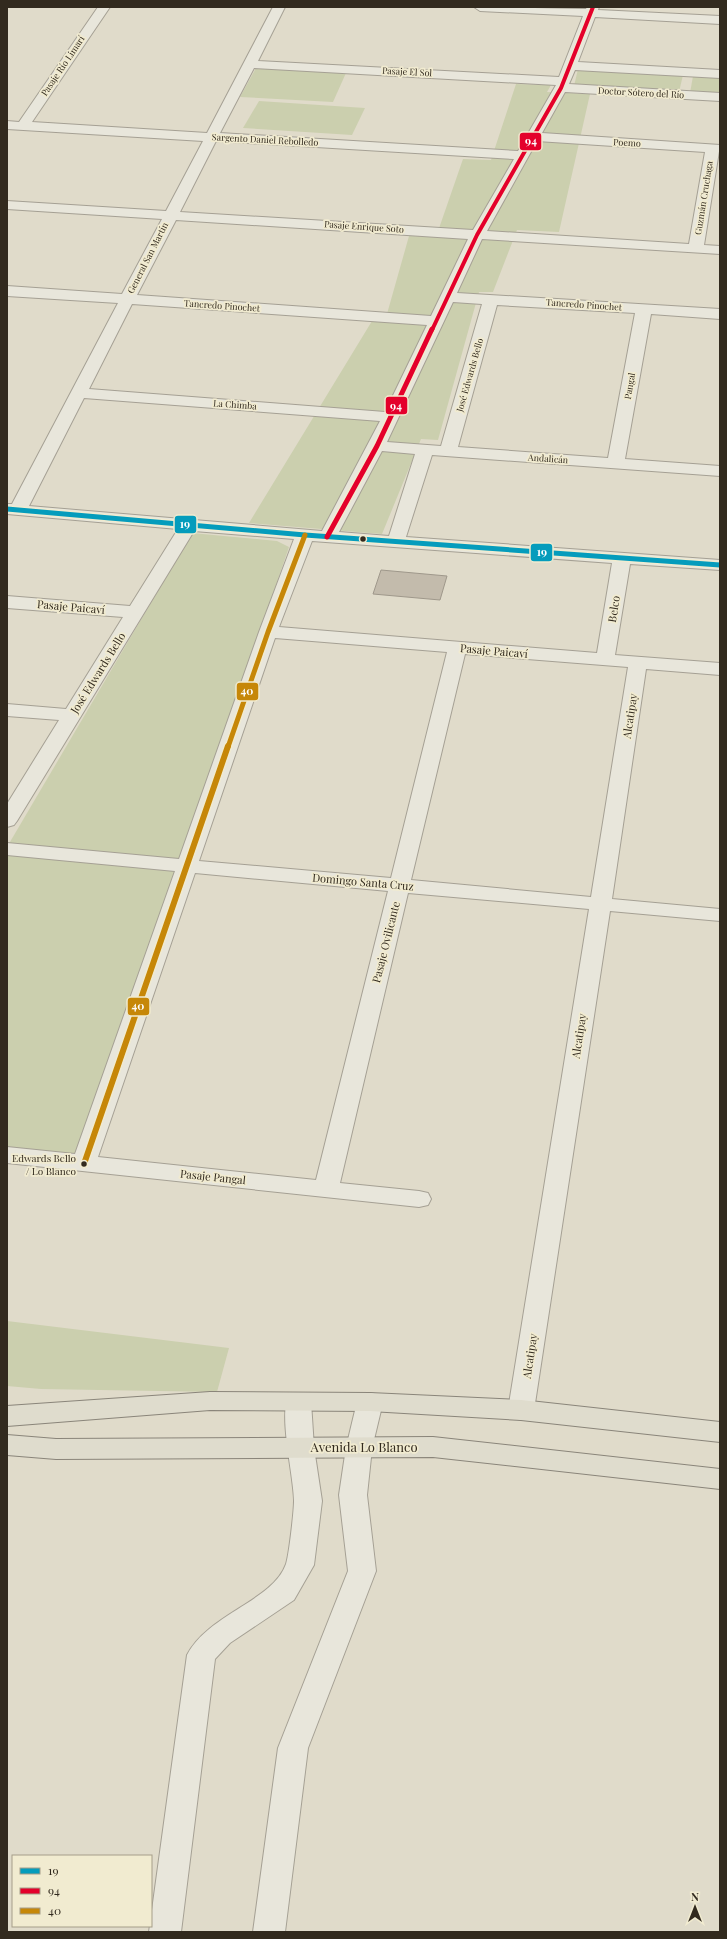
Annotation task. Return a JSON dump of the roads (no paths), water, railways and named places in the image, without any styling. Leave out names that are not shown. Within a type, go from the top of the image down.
[{"type":"main road","points":[[7,1416],[210,1402],[370,1402],[521,1410],[720,1432]]},
{"type":"main road","name":"Avenida Lo Blanco","points":[[7,1445],[56,1450],[433,1447],[720,1479]]},
{"type":"street","name":"Pasaje Río Limarí","points":[[23,126],[104,7]]},
{"type":"street","name":"General San Martín","points":[[12,510],[79,393],[279,7]]},
{"type":"street","points":[[480,7],[592,10],[720,20]]},
{"type":"street","points":[[327,537],[376,446],[477,235],[563,85],[592,10]]},
{"type":"street","name":"Pasaje El Sol","points":[[249,64],[563,85]]},
{"type":"street","points":[[571,66],[720,74]]},
{"type":"street","name":"Doctor Sótero del Río","points":[[563,85],[720,97]]},
{"type":"street","name":"Sargento Daniel Rebolledo","points":[[7,125],[523,155]]},
{"type":"street","name":"Poemo","points":[[533,137],[716,148]]},
{"type":"street","name":"Guzmán Cruchaga","points":[[696,248],[716,148]]},
{"type":"street","name":"Pasaje Enrique Soto","points":[[7,205],[720,250]]},
{"type":"street","name":"Tancredo Pinochet","points":[[7,291],[437,321]]},
{"type":"street","name":"Tancredo Pinochet","points":[[448,297],[720,314]]},
{"type":"street","name":"José Edwards Bello","points":[[448,451],[491,300]]},
{"type":"street","name":"Pangal","points":[[616,464],[644,309]]},
{"type":"street","name":"La Chimba","points":[[79,393],[390,417]]},
{"type":"street","name":"Andalicán","points":[[376,446],[720,471]]},
{"type":"street","points":[[396,542],[425,450]]},
{"type":"street","points":[[12,510],[327,537],[720,565]]},
{"type":"street","name":"José Edwards Bello","points":[[7,821],[188,525]]},
{"type":"street","points":[[84,1164],[268,632],[305,535]]},
{"type":"street","name":"Belco","points":[[606,660],[622,558]]},
{"type":"street","name":"Pasaje Paicaví","points":[[7,602],[135,612]]},
{"type":"street","name":"Pasaje Paicaví","points":[[268,632],[720,669]]},
{"type":"street","name":"Pasaje Ovilicante","points":[[326,1189],[458,648]]},
{"type":"street","name":"Alcatipay","points":[[521,1410],[638,662]]},
{"type":"street","points":[[7,710],[72,715]]},
{"type":"street","name":"Domingo Santa Cruz","points":[[7,849],[720,914]]},
{"type":"street","name":"Pasaje Pangal","points":[[7,1156],[419,1199]]},
{"type":"street","points":[[165,1932],[201,1655],[220,1635],[284,1592],[300,1565],[308,1501],[301,1448],[298,1402]]},
{"type":"street","points":[[269,1932],[293,1748],[362,1571],[353,1495],[359,1448],[370,1402]]},
{"type":"place","name":"Edwards Bello / Lo Blanco","points":[[84,1164]]}]
